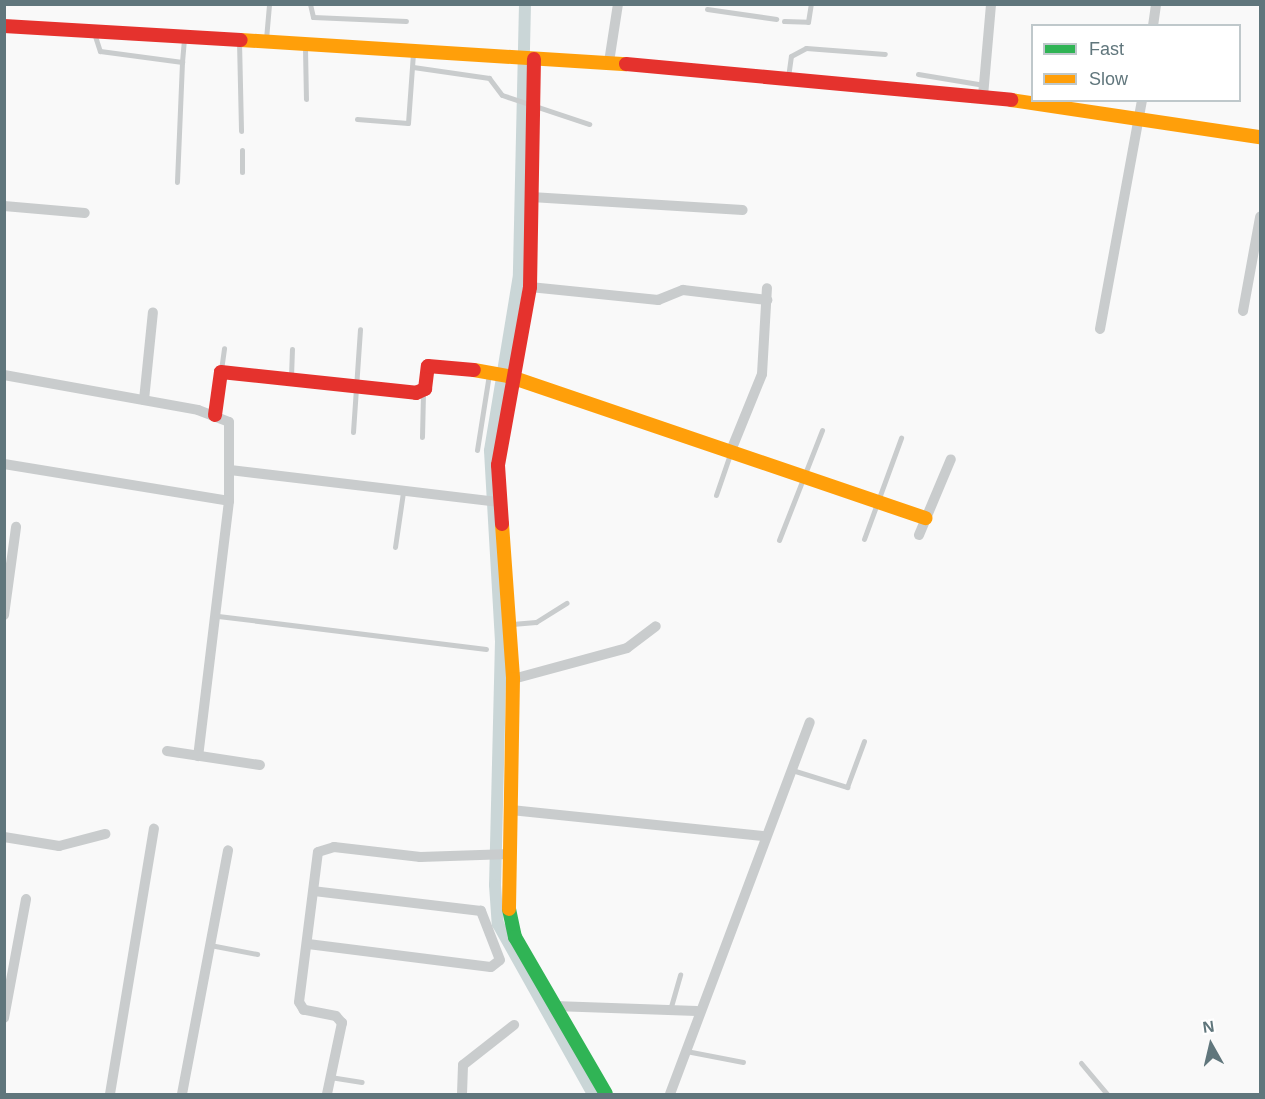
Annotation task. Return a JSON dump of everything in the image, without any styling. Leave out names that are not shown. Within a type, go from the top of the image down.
[{"type":"street","points":[[609,62],[618,4]]},
{"type":"street","points":[[983,90],[991,4]]},
{"type":"street","points":[[1153,24],[1156,4]]},
{"type":"street","points":[[4,26],[609,62],[787,81],[983,90],[1031,98]]},
{"type":"street","points":[[527,58],[526,101],[531,197],[530,287],[502,375],[495,502],[510,624],[513,679],[508,854],[510,923],[554,1006],[606,1095]]},
{"type":"street","points":[[1055,102],[1260,137]]},
{"type":"street","points":[[1100,329],[1142,102]]},
{"type":"street","points":[[531,197],[743,210]]},
{"type":"street","points":[[4,206],[85,213]]},
{"type":"street","points":[[1243,311],[1260,217]]},
{"type":"street","points":[[530,287],[658,300],[683,290],[767,300]]},
{"type":"street","points":[[730,453],[762,374],[767,288]]},
{"type":"street","points":[[144,400],[153,312]]},
{"type":"street","points":[[216,415],[221,372],[423,392],[433,363],[502,375],[926,518]]},
{"type":"street","points":[[4,375],[216,415],[231,430],[229,501],[218,616],[198,756]]},
{"type":"street","points":[[919,535],[951,459]]},
{"type":"street","points":[[4,464],[229,501]]},
{"type":"street","points":[[230,470],[495,502]]},
{"type":"street","points":[[4,615],[16,526]]},
{"type":"street","points":[[513,679],[627,648],[656,627]]},
{"type":"street","points":[[670,1095],[697,1011],[810,722]]},
{"type":"street","points":[[167,751],[260,765]]},
{"type":"street","points":[[511,810],[764,836]]},
{"type":"street","points":[[110,1095],[154,829]]},
{"type":"street","points":[[4,837],[59,846],[105,834]]},
{"type":"street","points":[[327,1095],[342,1023],[336,1016],[301,1007],[316,859],[326,847],[420,857],[508,854]]},
{"type":"street","points":[[182,1095],[228,850]]},
{"type":"street","points":[[308,944],[491,967],[500,960],[481,911],[314,891]]},
{"type":"street","points":[[4,1018],[26,899]]},
{"type":"street","points":[[554,1006],[697,1011]]},
{"type":"street","points":[[462,1095],[463,1065],[514,1025]]},
{"type":"lane","points":[[266,41],[269,4]]},
{"type":"lane","points":[[310,4],[314,17],[406,21]]},
{"type":"lane","points":[[784,21],[808,22],[811,4]]},
{"type":"lane","points":[[707,9],[776,19]]},
{"type":"lane","points":[[94,31],[100,51],[182,62]]},
{"type":"lane","points":[[177,182],[184,36]]},
{"type":"lane","points":[[239,39],[241,131]]},
{"type":"lane","points":[[305,43],[306,99]]},
{"type":"lane","points":[[787,81],[791,56],[806,48],[885,54]]},
{"type":"lane","points":[[357,119],[408,123],[413,49]]},
{"type":"lane","points":[[413,67],[489,78],[502,94],[589,124]]},
{"type":"lane","points":[[918,74],[983,90]]},
{"type":"lane","points":[[242,150],[242,172]]},
{"type":"lane","points":[[353,432],[359,386],[360,329]]},
{"type":"lane","points":[[221,372],[224,348]]},
{"type":"lane","points":[[291,379],[292,349]]},
{"type":"lane","points":[[477,450],[502,375]]},
{"type":"lane","points":[[422,437],[423,392]]},
{"type":"lane","points":[[779,540],[822,430]]},
{"type":"lane","points":[[864,539],[901,438]]},
{"type":"lane","points":[[716,495],[730,453]]},
{"type":"lane","points":[[395,547],[403,492]]},
{"type":"lane","points":[[510,624],[536,622],[567,603]]},
{"type":"lane","points":[[218,616],[486,649]]},
{"type":"lane","points":[[790,770],[847,787],[864,741]]},
{"type":"lane","points":[[210,945],[257,954]]},
{"type":"lane","points":[[670,1010],[680,974]]},
{"type":"lane","points":[[684,1050],[743,1062]]},
{"type":"lane","points":[[1081,1063],[1107,1095]]},
{"type":"lane","points":[[330,1077],[362,1083]]},
{"type":"waterway","points":[[525,4],[519,275],[490,451],[501,641],[495,885],[498,924],[593,1094]]},
{"type":"traffic: fast","points":[[509,909],[515,937],[606,1094]]},
{"type":"traffic: slow","points":[[241,40],[626,64]]},
{"type":"traffic: slow","points":[[1011,100],[1260,137]]},
{"type":"traffic: slow","points":[[474,370],[508,376],[926,518]]},
{"type":"traffic: slow","points":[[502,524],[513,679],[509,909]]},
{"type":"traffic: jam","points":[[4,26],[241,40]]},
{"type":"traffic: jam","points":[[502,524],[498,465],[530,287],[534,59]]},
{"type":"traffic: jam","points":[[626,64],[1011,100]]},
{"type":"traffic: jam","points":[[215,415],[221,372],[416,393],[425,389],[428,366],[474,370]]}]
